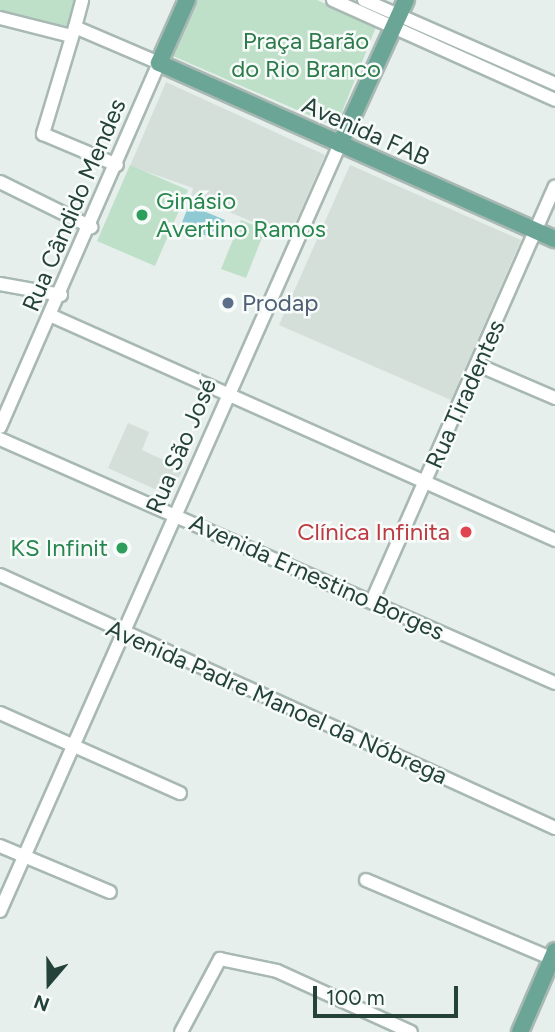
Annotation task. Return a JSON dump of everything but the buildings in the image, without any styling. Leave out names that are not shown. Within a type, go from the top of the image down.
[{"type":"main road","name":"Rua Cândido Mendes","points":[[159,63],[187,0]]},
{"type":"main road","name":"Rua São José","points":[[340,144],[406,0]]},
{"type":"main road","name":"Avenida FAB","points":[[159,63],[555,239]]},
{"type":"main road","points":[[520,1032],[554,956]]},
{"type":"street","points":[[82,0],[43,134],[117,165]]},
{"type":"street","points":[[332,0],[555,84]]},
{"type":"street","points":[[364,0],[396,22],[555,100]]},
{"type":"street","points":[[0,18],[73,32],[159,63]]},
{"type":"street","name":"Rua Cândido Mendes","points":[[0,427],[91,227],[159,63]]},
{"type":"street","name":"Rua São José","points":[[0,912],[340,144]]},
{"type":"street","points":[[0,182],[91,227]]},
{"type":"street","name":"Rua Tiradentes","points":[[372,601],[555,187]]},
{"type":"street","points":[[0,284],[61,295]]},
{"type":"street","points":[[52,316],[555,540]]},
{"type":"street","points":[[478,365],[555,398]]},
{"type":"street","name":"Avenida Ernestino Borges","points":[[0,439],[555,683]]},
{"type":"street","name":"Avenida Padre Manoel da Nóbrega","points":[[0,575],[122,633],[555,828]]},
{"type":"street","points":[[0,713],[180,793]]},
{"type":"street","points":[[0,846],[110,892]]},
{"type":"street","points":[[366,880],[554,956]]},
{"type":"street","points":[[181,1032],[220,959],[277,971],[411,1032]]},
{"type":"shaded area","points":[[166,82],[325,155],[289,237],[191,196],[193,188],[130,166]]},
{"type":"shaded area","points":[[350,165],[521,240],[451,400],[279,325]]},
{"type":"shaded area","points":[[128,423],[149,432],[142,450],[183,469],[170,496],[108,468]]},
{"type":"green space","points":[[0,0],[76,0],[69,31],[0,18]]},
{"type":"green space","name":"Praça Barão do Rio Branco","points":[[198,0],[317,0],[376,27],[336,127],[173,56]]},
{"type":"green space","name":"Ginásio Avertino Ramos","points":[[130,165],[188,190],[155,266],[97,241]]},
{"type":"green space","points":[[241,220],[265,230],[246,278],[221,269]]},
{"type":"water","points":[[189,205],[225,220],[216,240],[181,225]]},
{"type":"place","name":"Ginásio Avertino Ramos","points":[[142,215]]},
{"type":"place","name":"Prodap","points":[[228,303]]},
{"type":"place","name":"Clínica Infinita","points":[[466,532]]},
{"type":"place","name":"KS Infinit","points":[[122,548]]}]
